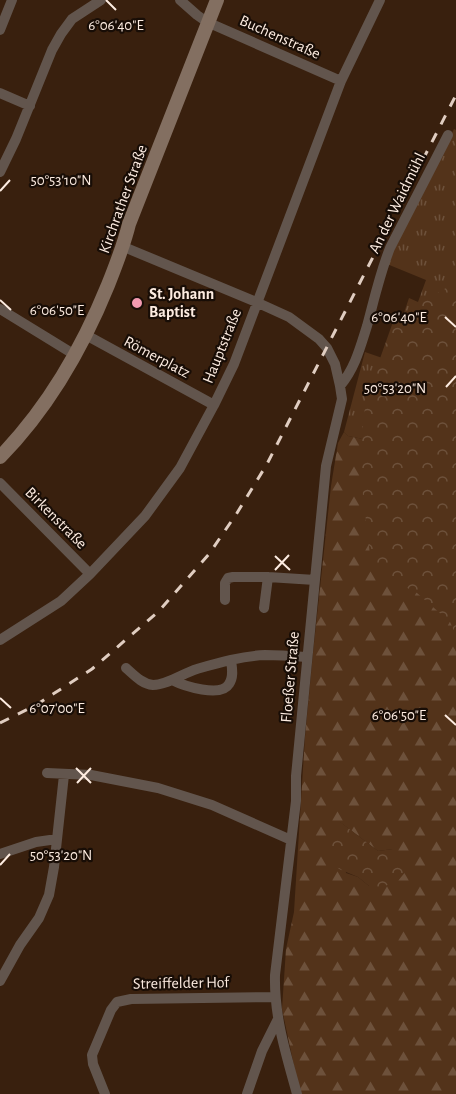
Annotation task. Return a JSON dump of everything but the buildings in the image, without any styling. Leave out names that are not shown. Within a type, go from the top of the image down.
[{"type":"main road","name":"Kirchrather Straße","points":[[0,457],[27,428],[55,389],[86,335],[124,247],[129,224],[217,0]]},
{"type":"street","points":[[0,30],[12,0]]},
{"type":"street","points":[[0,172],[30,106],[42,72],[61,34],[72,19],[101,0]]},
{"type":"street","name":"Buchenstraße","points":[[180,0],[207,22],[341,81]]},
{"type":"street","name":"Hauptstraße","points":[[0,640],[61,601],[90,574],[145,516],[180,468],[234,364],[341,81],[380,0]]},
{"type":"street","points":[[0,93],[30,106]]},
{"type":"street","name":"An der Waidmühl","points":[[340,387],[357,360],[390,248],[448,135]]},
{"type":"street","points":[[124,247],[256,302]]},
{"type":"street","name":"Floeßer Straße","points":[[256,302],[289,317],[319,339],[327,348],[335,364],[342,399],[326,466],[306,657],[296,801],[275,975],[274,997],[278,1019],[297,1094]]},
{"type":"street","points":[[0,309],[75,355]]},
{"type":"street","name":"Römerplatz","points":[[86,335],[214,405]]},
{"type":"street","name":"Birkenstraße","points":[[0,483],[90,574]]},
{"type":"street","points":[[225,600],[225,583],[228,578],[268,577],[315,580]]},
{"type":"street","points":[[264,608],[268,577]]},
{"type":"street","points":[[126,668],[135,677],[148,684],[156,685],[192,671],[231,660],[263,655],[306,657]]},
{"type":"street","points":[[172,680],[196,689],[225,688],[231,680],[231,660]]},
{"type":"street","points":[[48,773],[91,776],[158,788],[212,805],[291,840]]},
{"type":"street","points":[[0,981],[20,945],[39,918],[49,895],[64,775]]},
{"type":"street","points":[[0,854],[36,842],[57,839]]},
{"type":"street","name":"Streiffelder Hof","points":[[105,1094],[93,1064],[92,1055],[111,1010],[117,1002],[131,999],[274,997]]},
{"type":"street","points":[[247,1094],[262,1051],[278,1019]]},
{"type":"green space","points":[[454,129],[456,130],[456,437],[444,455],[348,436],[344,432],[365,352],[388,360],[409,298],[418,302],[426,280],[387,264]]},
{"type":"green space","points":[[456,282],[456,635],[450,622],[417,593],[380,574],[370,555],[359,461],[366,398],[394,319]]},
{"type":"green space","points":[[344,432],[348,436],[444,455],[456,437],[456,1094],[300,1094],[282,1009],[286,949],[294,912],[305,737],[313,653],[331,486],[338,443]],"holes":[[[340,822],[378,851],[393,849],[369,886],[358,877],[346,873]]]},
{"type":"green space","points":[[339,821],[378,851],[393,849],[407,856],[407,870],[397,882],[381,887],[369,886],[358,877],[339,869],[325,849],[324,841]]},
{"type":"railway","points":[[0,723],[36,705],[92,669],[159,611],[209,554],[267,464],[456,95]]},
{"type":"place","name":"St. Johann Baptist","points":[[137,303]]}]
